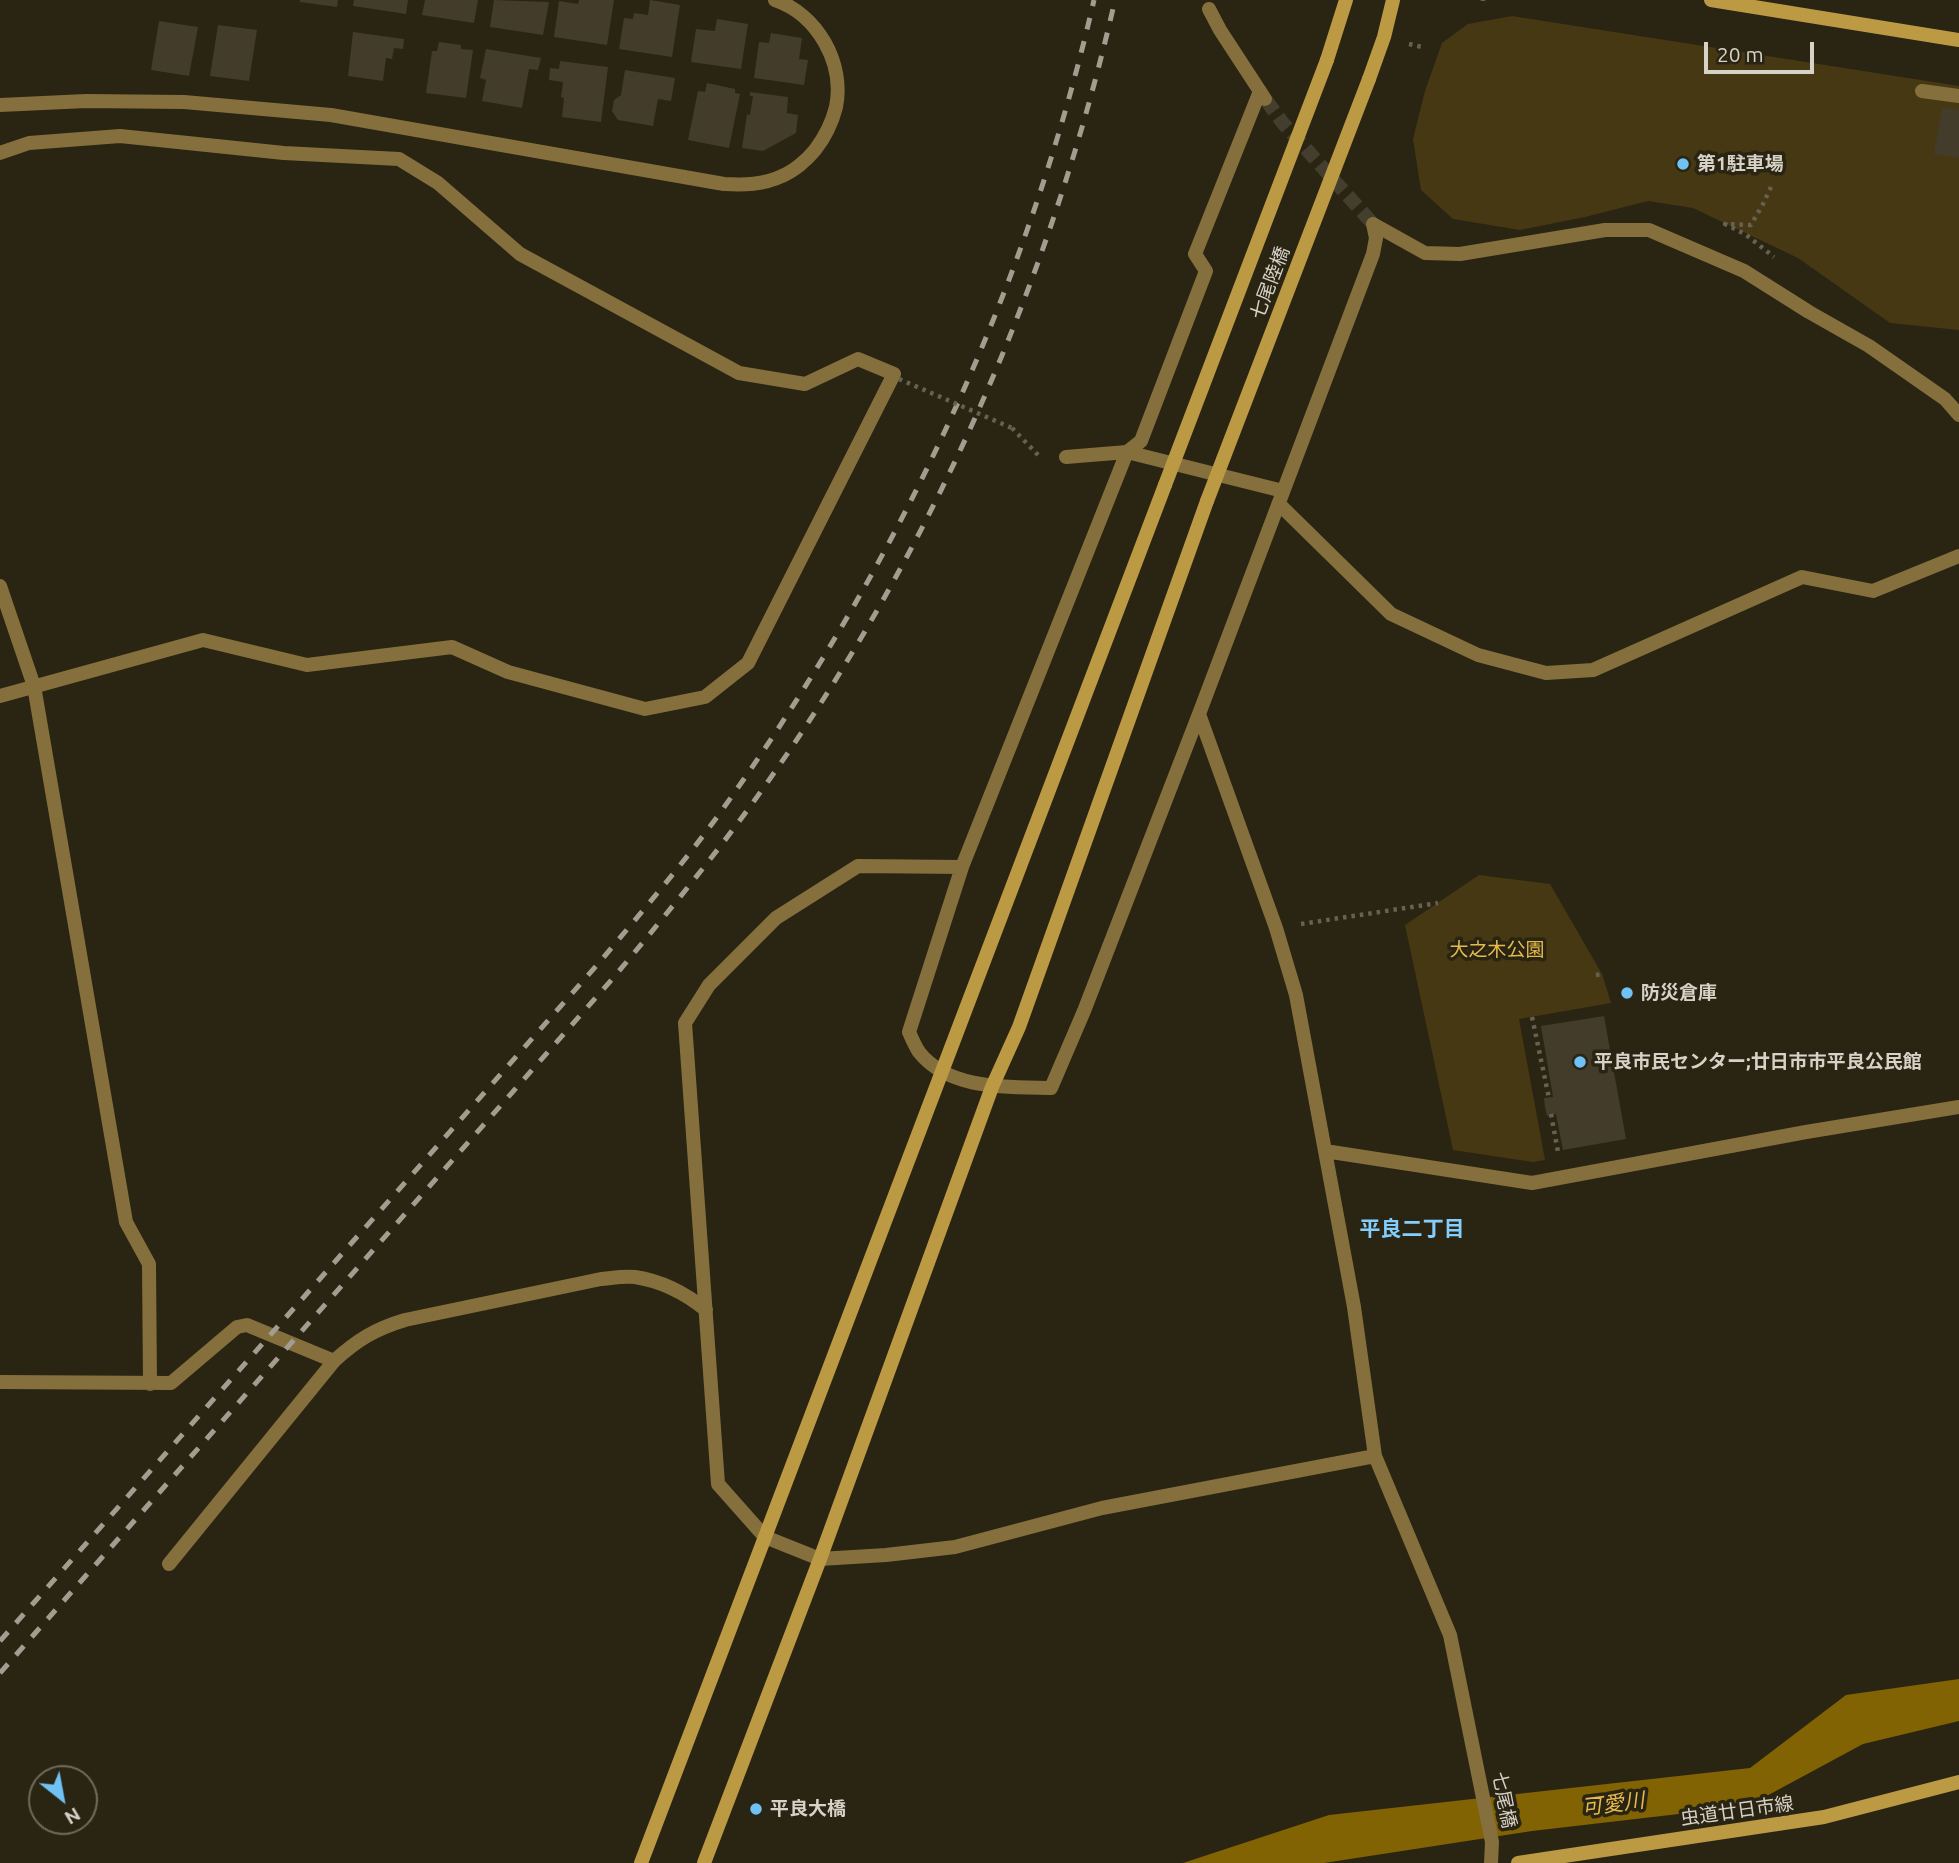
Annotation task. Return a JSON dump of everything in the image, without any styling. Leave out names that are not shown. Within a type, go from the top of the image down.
[{"type":"street","points":[[0,105],[86,101],[184,102],[331,115],[724,184],[755,185],[784,176],[808,158],[826,135],[836,106],[837,76],[828,47],[811,22],[787,4],[775,0]]},
{"type":"street","points":[[641,1863],[1326,60],[1346,0]]},
{"type":"street","name":"七尾陸橋","points":[[704,1863],[820,1559],[992,1087],[1019,1027],[1207,501],[1369,79],[1384,37],[1392,0]]},
{"type":"street","points":[[1711,0],[1959,40]]},
{"type":"street","points":[[1209,9],[1263,96],[1195,254],[1206,271],[1141,441],[1127,452],[961,867],[909,1032],[918,1051],[941,1072],[992,1087],[1051,1087],[1084,1011],[1199,714],[1373,254],[1376,238],[1373,224],[1425,253],[1460,254],[1605,230],[1649,230],[1744,271],[1869,346],[1945,399],[1959,415]]},
{"type":"street","points":[[1922,91],[1959,96]]},
{"type":"street","points":[[0,153],[29,143],[120,136],[284,153],[399,159],[438,183],[520,254],[739,373],[805,384],[858,359],[894,374],[748,663],[705,696],[645,709],[508,672],[452,647],[307,665],[203,640],[0,696]]},
{"type":"street","points":[[1066,457],[1127,452],[1281,498],[1391,614],[1478,656],[1546,673],[1593,670],[1802,577],[1873,591],[1959,556]]},
{"type":"street","points":[[0,586],[34,686],[126,1222],[149,1264],[150,1384]]},
{"type":"street","name":"七尾橋","points":[[1199,714],[1276,928],[1296,995],[1354,1307],[1375,1456],[1450,1635],[1492,1842],[1491,1863]]},
{"type":"street","points":[[961,867],[858,866],[776,918],[709,985],[685,1023],[718,1483],[765,1536],[820,1559],[955,1547],[1102,1508],[1375,1456]]},
{"type":"street","points":[[1325,1151],[1532,1183],[1806,1132],[1959,1107]]},
{"type":"street","points":[[169,1564],[334,1361],[367,1334],[405,1320],[601,1279],[633,1277],[665,1284],[706,1310]]},
{"type":"street","points":[[0,1382],[171,1383],[237,1327],[247,1325],[334,1361]]},
{"type":"street","name":"虫道廿日市線","points":[[1518,1863],[1824,1818],[1959,1782]]},
{"type":"path","points":[[1771,187],[1751,225],[1725,225],[1745,234],[1773,255],[1777,262]]},
{"type":"path","points":[[899,379],[1012,428],[1040,457],[1066,457]]},
{"type":"path","points":[[1276,928],[1437,902]]},
{"type":"path","points":[[1532,1017],[1549,1098]]},
{"type":"path","points":[[1551,1114],[1562,1177]]},
{"type":"green space","name":"第1駐車場","points":[[1512,16],[1959,86],[1959,330],[1890,323],[1798,258],[1693,208],[1648,201],[1520,230],[1453,219],[1421,190],[1413,139],[1425,91],[1442,43],[1468,24]]},
{"type":"green space","name":"大之木公園","points":[[1479,875],[1550,884],[1602,974],[1611,1003],[1519,1019],[1545,1160],[1533,1162],[1453,1150],[1405,925]]},
{"type":"water","name":"可愛川","points":[[1959,1679],[1959,1721],[1863,1744],[1748,1806],[1532,1831],[1324,1863],[1183,1863],[1329,1815],[1750,1768],[1846,1695]]},
{"type":"building","points":[[300,0],[338,0],[337,7]]},
{"type":"building","points":[[354,0],[408,0],[406,14],[353,6]]},
{"type":"building","points":[[425,0],[478,0],[474,23],[422,15]]},
{"type":"building","points":[[494,0],[549,2],[543,35],[490,27]]},
{"type":"building","points":[[579,0],[614,0],[607,45],[554,37],[559,1],[578,4]]},
{"type":"building","points":[[650,0],[680,5],[672,57],[619,49],[624,18],[633,19],[634,13],[648,15]]},
{"type":"building","points":[[717,19],[748,24],[741,69],[691,62],[696,29],[715,31]]},
{"type":"building","points":[[159,21],[198,27],[189,76],[151,70]]},
{"type":"building","points":[[218,25],[257,30],[249,81],[210,76]]},
{"type":"building","points":[[353,32],[404,39],[403,49],[394,48],[392,59],[386,58],[383,81],[348,76]]},
{"type":"building","points":[[771,33],[802,38],[799,59],[808,60],[804,85],[754,78],[759,42],[769,43]]},
{"type":"building","points":[[439,42],[461,45],[461,49],[473,50],[466,98],[426,93],[432,51],[437,51]]},
{"type":"building","points":[[486,49],[541,58],[538,70],[529,69],[522,108],[482,101],[486,80],[480,78]]},
{"type":"building","points":[[560,61],[608,67],[601,122],[562,117],[563,82],[549,80],[550,68],[559,69]]},
{"type":"building","points":[[625,70],[675,78],[671,101],[658,99],[653,126],[618,120],[612,111],[614,100],[621,95]]},
{"type":"building","points":[[707,83],[735,89],[735,93],[740,94],[729,148],[688,140],[698,91],[705,92]]},
{"type":"building","points":[[750,92],[788,97],[787,113],[798,115],[796,133],[763,151],[742,148],[747,114],[750,115],[753,96],[750,96]]},
{"type":"building","points":[[1942,108],[1959,110],[1959,158],[1934,154]]},
{"type":"building","name":"平良市民センター;廿日市市平良公民館","points":[[1604,1016],[1626,1139],[1563,1150],[1556,1114],[1547,1116],[1545,1107],[1544,1098],[1553,1097],[1541,1026]]},
{"type":"tunnel","points":[[1266,100],[1282,122],[1373,224]]},
{"type":"railway","points":[[0,1641],[598,964],[700,839],[794,705],[851,611],[904,514],[952,416],[995,315],[1034,212],[1066,107],[1094,0]]},
{"type":"railway","points":[[0,1673],[614,977],[730,833],[810,720],[869,624],[923,526],[972,424],[1016,321],[1054,215],[1087,108],[1115,0]]},
{"type":"place","name":"第1駐車場","points":[[1683,164]]},
{"type":"place","name":"防災倉庫","points":[[1627,993]]},
{"type":"place","name":"平良市民センター;廿日市市平良公民館","points":[[1580,1062]]},
{"type":"place","name":"平良大橋","points":[[756,1809]]},
{"type":"district","name":"平良二丁目","points":[[1412,1229]]}]
